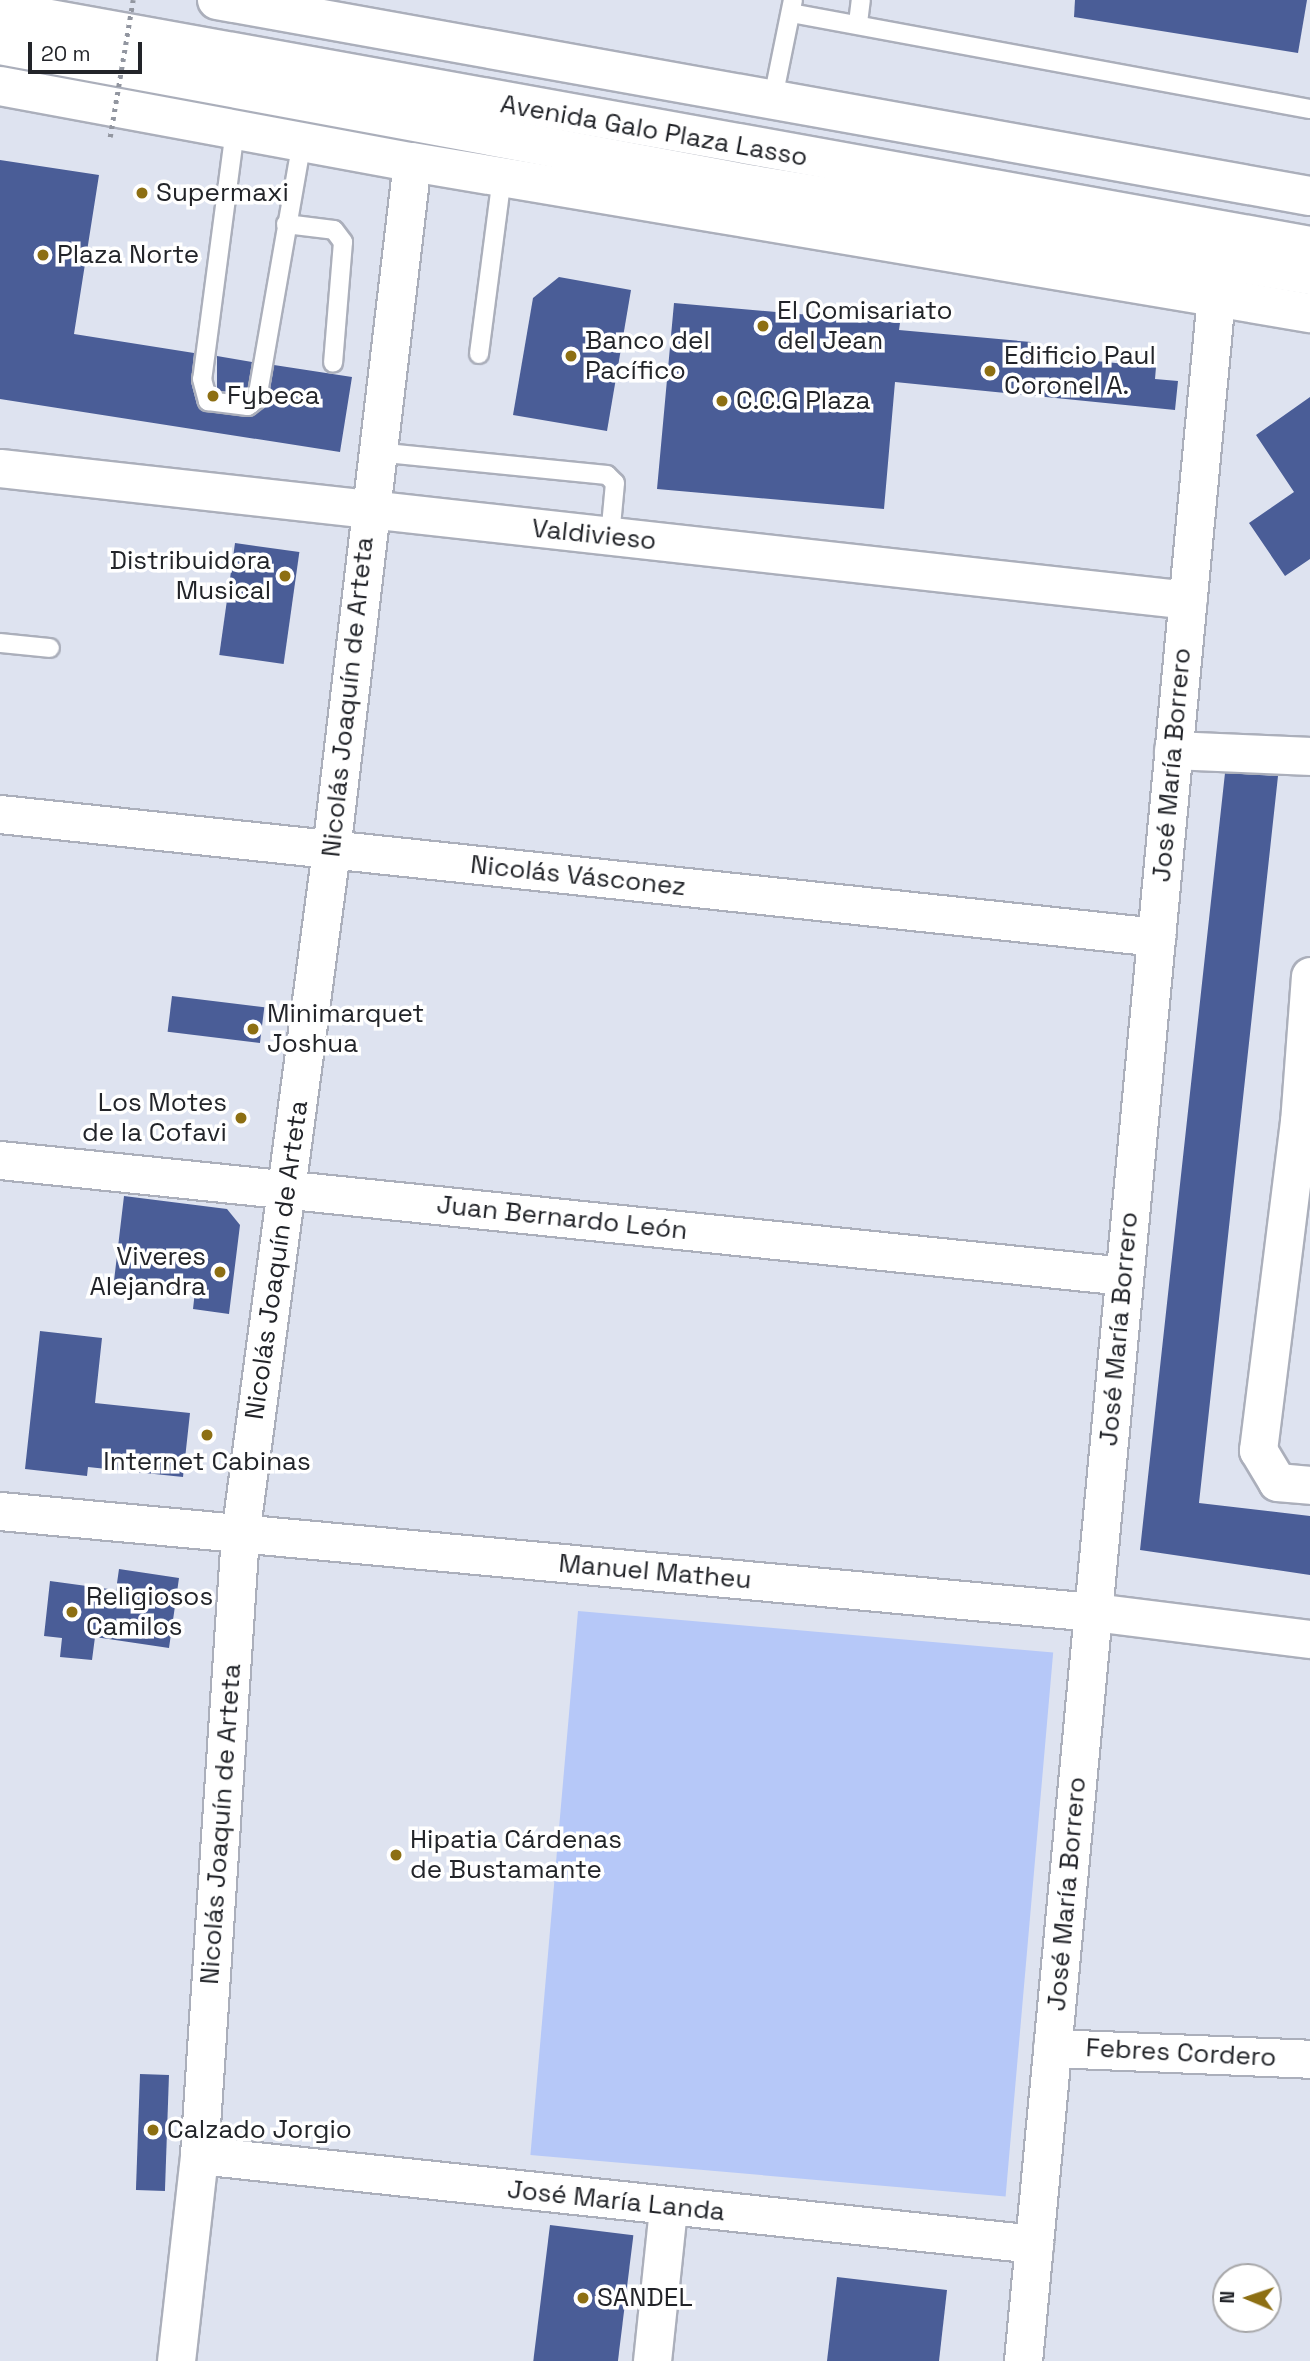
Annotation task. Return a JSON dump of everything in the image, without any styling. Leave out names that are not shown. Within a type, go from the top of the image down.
[{"type":"main road","name":"Avenida Galo Plaza Lasso","points":[[217,0],[342,11],[773,98],[1310,196]]},
{"type":"main road","name":"Avenida Galo Plaza Lasso","points":[[0,10],[1310,246]]},
{"type":"main road","name":"Avenida Galo Plaza Lasso","points":[[0,45],[754,185],[1310,275]]},
{"type":"main road","points":[[0,86],[412,162],[1310,313]]},
{"type":"street","name":"Nicolás Joaquín de Arteta","points":[[176,2361],[199,2154],[240,1535],[331,850],[368,510],[412,162]]},
{"type":"street","name":"José María Borrero","points":[[1023,2361],[1216,298]]},
{"type":"street","name":"Valdivieso","points":[[0,468],[1188,600]]},
{"type":"street","points":[[1174,750],[1310,756]]},
{"type":"street","name":"Nicolás Vásconez","points":[[0,814],[1156,937]]},
{"type":"street","points":[[1310,976],[1304,1121],[1258,1450],[1277,1482],[1310,1485]]},
{"type":"street","name":"Juan Bernardo León","points":[[0,1160],[1124,1276]]},
{"type":"street","name":"Manuel Matheu","points":[[0,1511],[1093,1612],[1310,1639]]},
{"type":"street","name":"Febres Cordero","points":[[1052,2048],[1310,2059]]},
{"type":"street","name":"José María Landa","points":[[199,2154],[668,2208],[1034,2244]]},
{"type":"street","points":[[652,2361],[668,2208]]},
{"type":"lane","points":[[858,23],[861,0]]},
{"type":"lane","points":[[773,98],[792,6],[858,23],[1310,109]]},
{"type":"lane","points":[[235,130],[202,379],[208,401],[248,406],[257,399],[302,142]]},
{"type":"lane","points":[[479,354],[502,177]]},
{"type":"lane","points":[[286,224],[334,230],[343,242],[333,363]]},
{"type":"lane","points":[[376,452],[607,475],[615,483],[610,537]]},
{"type":"lane","points":[[0,643],[50,648]]},
{"type":"path","points":[[110,138],[133,0]]},
{"type":"shaded area","points":[[578,1611],[1053,1653],[1006,2196],[530,2155]]},
{"type":"building","points":[[1075,0],[1307,0],[1298,53],[1074,17]]},
{"type":"building","name":"Plaza Norte","points":[[0,160],[99,175],[74,334],[194,353],[191,382],[197,405],[207,412],[255,415],[268,402],[274,365],[352,377],[340,452],[0,399]]},
{"type":"building","name":"Banco del Pacífico","points":[[559,277],[631,290],[607,431],[513,415],[533,298]]},
{"type":"building","points":[[674,303],[900,323],[899,330],[1031,342],[1030,352],[1045,356],[1156,367],[1155,379],[1178,381],[1175,410],[895,382],[884,509],[657,489]]},
{"type":"building","points":[[217,356],[252,362],[247,393],[217,391]]},
{"type":"building","points":[[1310,397],[1310,559],[1285,576],[1249,523],[1294,492],[1256,435]]},
{"type":"building","points":[[235,543],[299,552],[284,664],[219,655]]},
{"type":"building","points":[[1225,773],[1278,776],[1199,1503],[1310,1516],[1310,1575],[1140,1550]]},
{"type":"building","points":[[172,996],[264,1007],[260,1043],[168,1032]]},
{"type":"building","points":[[124,1196],[227,1209],[240,1225],[229,1314],[193,1309],[195,1291],[114,1281]]},
{"type":"building","points":[[40,1331],[102,1338],[95,1403],[190,1413],[183,1477],[88,1467],[87,1476],[25,1469]]},
{"type":"building","points":[[119,1569],[179,1578],[169,1648],[95,1637],[92,1660],[60,1657],[62,1638],[44,1636],[50,1581],[116,1590]]},
{"type":"building","points":[[140,2074],[169,2075],[165,2191],[136,2190]]},
{"type":"building","name":"SANDEL","points":[[550,2225],[633,2235],[618,2361],[533,2361]]},
{"type":"building","points":[[837,2277],[947,2290],[939,2361],[827,2361]]},
{"type":"place","name":"Supermaxi","points":[[142,193]]},
{"type":"place","name":"Plaza Norte","points":[[43,255]]},
{"type":"place","name":"El Comisariato del Jean","points":[[763,326]]},
{"type":"place","name":"Banco del Pacífico","points":[[571,356]]},
{"type":"place","name":"Edificio Paul Coronel A.","points":[[990,371]]},
{"type":"place","name":"Fybeca","points":[[213,396]]},
{"type":"place","name":"C.C.G Plaza","points":[[722,401]]},
{"type":"place","name":"Distribuidora Musical","points":[[285,576]]},
{"type":"place","name":"Minimarquet Joshua","points":[[253,1029]]},
{"type":"place","name":"Los Motes de la Cofavi","points":[[241,1118]]},
{"type":"place","name":"Viveres Alejandra","points":[[220,1272]]},
{"type":"place","name":"Internet Cabinas","points":[[207,1435]]},
{"type":"place","name":"Religiosos Camilos","points":[[72,1612]]},
{"type":"place","name":"Hipatia Cárdenas de Bustamante","points":[[396,1855]]},
{"type":"place","name":"Calzado Jorgio","points":[[153,2130]]},
{"type":"place","name":"SANDEL","points":[[583,2298]]}]
